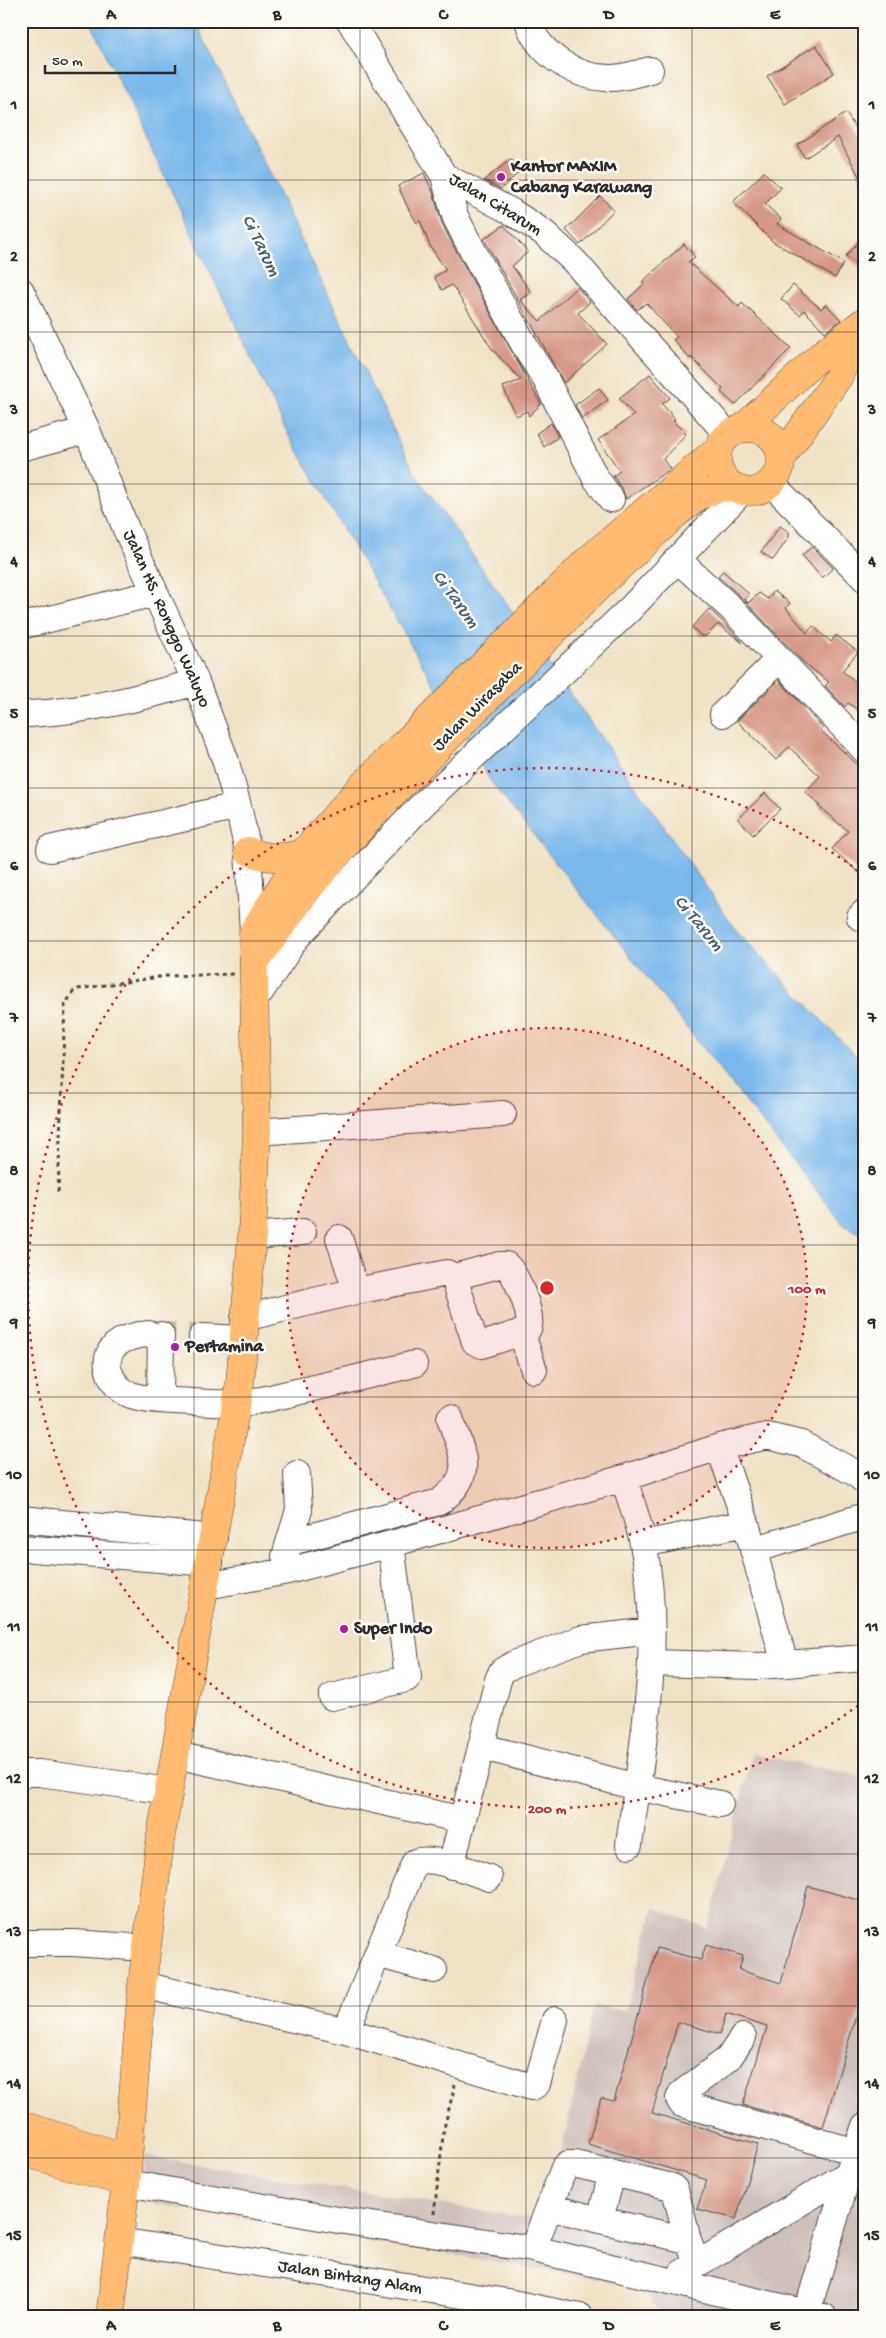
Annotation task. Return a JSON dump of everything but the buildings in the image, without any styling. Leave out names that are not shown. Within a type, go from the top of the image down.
[{"type":"main road","name":"Jalan Wirasaba","points":[[253,932],[303,853],[359,789],[595,571],[730,438],[822,354],[864,320]]},
{"type":"main road","name":"Jalan Wirasaba","points":[[776,471],[839,376],[864,320]]},
{"type":"main road","points":[[754,428],[765,432],[779,448],[776,471],[753,491],[738,489],[724,480],[719,471],[717,464],[730,438],[754,428]]},
{"type":"main road","name":"Jalan Wirasaba","points":[[254,979],[312,884],[379,807],[595,571],[699,496],[719,488],[738,489]]},
{"type":"main road","points":[[248,851],[266,858],[285,858],[303,853]]},
{"type":"main road","name":"Jalan HS. Ronggo Waluyo","points":[[110,2317],[127,2171],[142,1985],[169,1791],[238,1404],[252,1236],[257,1132],[253,932]]},
{"type":"main road","points":[[21,2125],[127,2171]]},
{"type":"main road","points":[[21,2152],[127,2171]]},
{"type":"street","name":"Jalan Citarum","points":[[350,21],[444,176],[512,212],[544,232],[574,261],[730,438]]},
{"type":"street","points":[[528,21],[532,32],[553,56],[575,71],[613,78],[650,70]]},
{"type":"street","points":[[444,176],[455,216],[466,238],[527,350],[545,378],[595,477],[611,499]]},
{"type":"street","name":"Jalan HS. Ronggo Waluyo","points":[[21,291],[87,430],[126,530],[196,682],[225,759],[248,851],[253,932]]},
{"type":"street","points":[[21,448],[87,430]]},
{"type":"street","points":[[776,471],[865,579]]},
{"type":"street","points":[[254,979],[296,938],[423,804],[630,609],[678,560],[738,489]]},
{"type":"street","points":[[678,560],[733,610],[865,750]]},
{"type":"street","points":[[21,626],[156,593]]},
{"type":"street","points":[[722,714],[779,659]]},
{"type":"street","points":[[30,714],[97,708],[196,682]]},
{"type":"street","points":[[50,849],[238,806]]},
{"type":"street","points":[[257,1132],[503,1114]]},
{"type":"street","points":[[252,1236],[303,1232]]},
{"type":"street","points":[[339,1238],[356,1291]]},
{"type":"street","points":[[454,1277],[499,1265],[506,1265],[512,1270],[529,1317],[529,1327],[523,1337]]},
{"type":"street","points":[[202,1337],[243,1328],[356,1291],[448,1273],[454,1277],[475,1342],[482,1344],[516,1334],[523,1337],[534,1370]]},
{"type":"street","points":[[160,1400],[155,1335],[131,1336],[118,1342],[109,1355],[108,1370],[116,1387],[131,1396],[160,1400],[238,1404],[325,1386],[414,1364]]},
{"type":"street","points":[[291,1542],[439,1502],[453,1492],[465,1465],[450,1418]]},
{"type":"street","points":[[21,1548],[210,1562],[278,1572],[390,1544],[624,1478],[719,1447],[767,1436],[801,1444],[855,1473],[865,1481]]},
{"type":"street","points":[[719,1447],[746,1523],[785,1664]]},
{"type":"street","points":[[278,1572],[291,1542],[300,1510],[297,1474]]},
{"type":"street","points":[[624,1478],[643,1544],[652,1632],[652,1664],[629,1845]]},
{"type":"street","points":[[753,1550],[865,1516]]},
{"type":"street","points":[[21,1519],[146,1531],[210,1562]]},
{"type":"street","points":[[643,1544],[746,1523]]},
{"type":"street","points":[[144,1558],[146,1531]]},
{"type":"street","points":[[332,1697],[408,1677],[390,1544]]},
{"type":"street","points":[[452,1866],[483,1747],[498,1680],[502,1671],[514,1664],[581,1639],[652,1632]]},
{"type":"street","points":[[652,1664],[724,1667],[865,1658]]},
{"type":"street","points":[[483,1747],[637,1787],[720,1804]]},
{"type":"street","points":[[176,1754],[463,1820]]},
{"type":"street","points":[[21,1776],[26,1773],[39,1773],[169,1791]]},
{"type":"street","points":[[346,2031],[415,1862],[422,1859],[489,1878]]},
{"type":"street","points":[[21,1943],[73,1943],[147,1948]]},
{"type":"street","points":[[377,1954],[434,1970]]},
{"type":"street","points":[[142,1985],[346,2031],[532,2087],[537,2084],[556,2020]]},
{"type":"street","points":[[743,2037],[728,2059],[681,2094],[679,2099],[682,2104],[852,2163]]},
{"type":"street","points":[[127,2171],[432,2235],[533,2249],[816,2314],[852,2163],[865,2126]]},
{"type":"street","points":[[669,2281],[693,2252],[852,2163]]},
{"type":"street","points":[[533,2249],[564,2168],[568,2164],[672,2187],[676,2190],[693,2252]]},
{"type":"street","points":[[600,2220],[612,2173]]},
{"type":"street","points":[[549,2207],[600,2220],[693,2252]]},
{"type":"street","name":"Jalan Bintang Alam","points":[[119,2241],[507,2310],[580,2317]]},
{"type":"path","points":[[58,1192],[65,1005],[73,992],[78,989],[166,976],[198,974],[254,979]]},
{"type":"path","points":[[432,2235],[444,2128],[460,2065]]},
{"type":"shaded area","points":[[752,1754],[865,1777],[865,2317],[664,2317],[642,2287],[140,2201],[145,2156],[546,2221],[594,2005],[625,2011],[654,1908],[708,1928]]},
{"type":"water","name":"Ci Tarum","points":[[90,21],[195,21],[414,472],[738,932],[865,1066],[865,1236],[844,1225],[489,779],[287,432]]},
{"type":"tunnel","points":[[149,1334],[202,1337]]},
{"type":"place","name":"Kantor MAXIM Cabang Karawang","points":[[501,177]]},
{"type":"place","name":"Pertamina","points":[[175,1347]]},
{"type":"place","name":"Super Indo","points":[[344,1629]]}]
